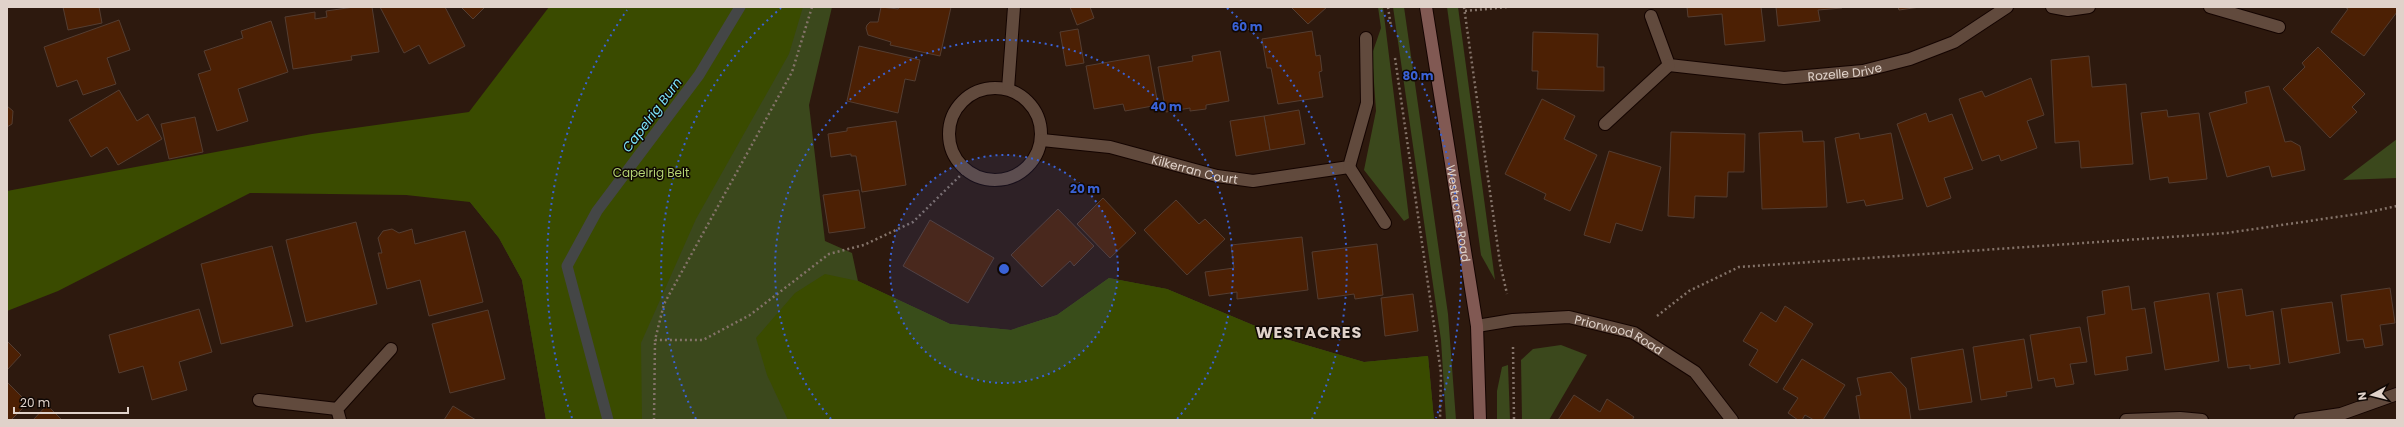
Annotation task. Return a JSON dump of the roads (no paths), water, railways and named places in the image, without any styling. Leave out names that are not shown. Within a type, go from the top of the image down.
[{"type":"street","points":[[1008,89],[1014,7]]},
{"type":"street","name":"Westacres Road","points":[[1426,7],[1477,326],[1480,420]]},
{"type":"street","name":"Rozelle Drive","points":[[1669,65],[1784,78],[1863,72],[1910,59],[1954,42],[2007,7]]},
{"type":"street","points":[[2052,7],[2068,10],[2089,7]]},
{"type":"street","points":[[2210,7],[2280,27]]},
{"type":"street","points":[[1605,124],[1669,65],[1651,16]]},
{"type":"street","points":[[1366,38],[1367,103],[1349,167],[1385,223]]},
{"type":"street","points":[[992,87],[1008,89],[1030,103],[1038,114],[1042,140],[1038,154],[1029,166],[1012,177],[992,181],[978,177],[966,170],[956,158],[950,144],[949,127],[954,112],[964,100],[977,91],[992,87]]},
{"type":"street","name":"Kilkerran Court","points":[[1042,140],[1110,147],[1217,176],[1253,181],[1349,167]]},
{"type":"street","name":"Priorwood Road","points":[[1477,326],[1513,320],[1569,317],[1634,333],[1695,372],[1732,420]]},
{"type":"street","points":[[259,400],[338,415],[391,349]]},
{"type":"street","points":[[2300,420],[2341,414],[2397,394]]},
{"type":"street","points":[[2126,420],[2180,418],[2202,420]]},
{"type":"waterway","name":"Capelrig Burn","points":[[608,420],[567,266],[597,211],[699,75],[740,7]]},
{"type":"district","name":"WESTACRES","points":[[1309,332]]},
{"type":"park label","name":"Capelrig Belt","points":[[651,172]]}]
